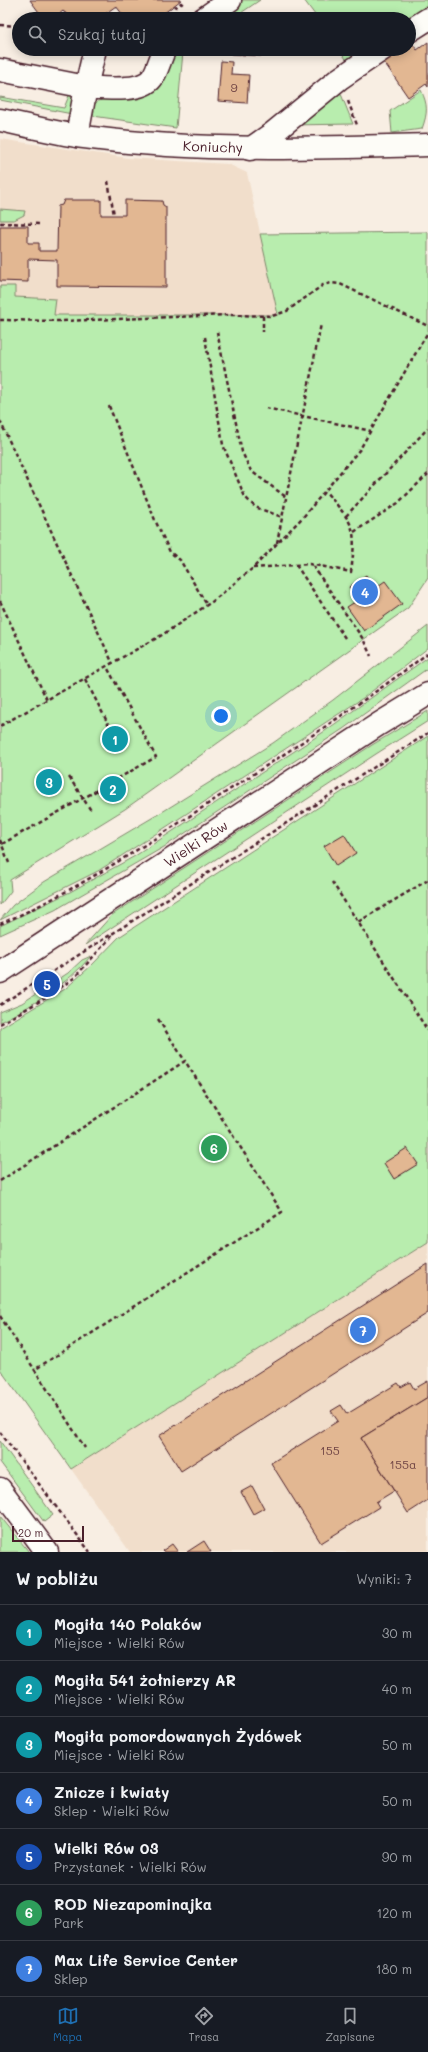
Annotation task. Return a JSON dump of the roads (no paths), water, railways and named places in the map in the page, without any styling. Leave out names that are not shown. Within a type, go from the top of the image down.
[{"type":"street","points":[[213,12],[230,0]]},
{"type":"street","points":[[416,27],[428,19]]},
{"type":"street","points":[[77,136],[93,56]]},
{"type":"street","points":[[0,70],[86,87],[129,87],[147,83],[152,78],[162,56]]},
{"type":"street","points":[[250,149],[273,133],[339,79],[373,56]]},
{"type":"street","name":"Koniuchy","points":[[0,120],[77,136],[171,146],[250,149],[428,145]]},
{"type":"street","name":"Wielki Rów","points":[[379,724],[428,683]]},
{"type":"street","name":"Wielki Rów","points":[[4,968],[379,724],[428,694]]},
{"type":"street","points":[[0,1489],[47,1552]]},
{"type":"place","name":"Znicze i kwiaty","points":[[365,592]]},
{"type":"place","name":"Mogiła 140 Polaków","points":[[115,739]]},
{"type":"place","name":"Mogiła pomordowanych Żydówek","points":[[49,782]]},
{"type":"place","name":"Mogiła 541 żołnierzy AR","points":[[113,789]]},
{"type":"place","name":"Wielki Rów 03","points":[[47,984]]},
{"type":"place","name":"ROD Niezapominajka","points":[[214,1148]]},
{"type":"place","name":"Max Life Service Center","points":[[363,1330]]}]
